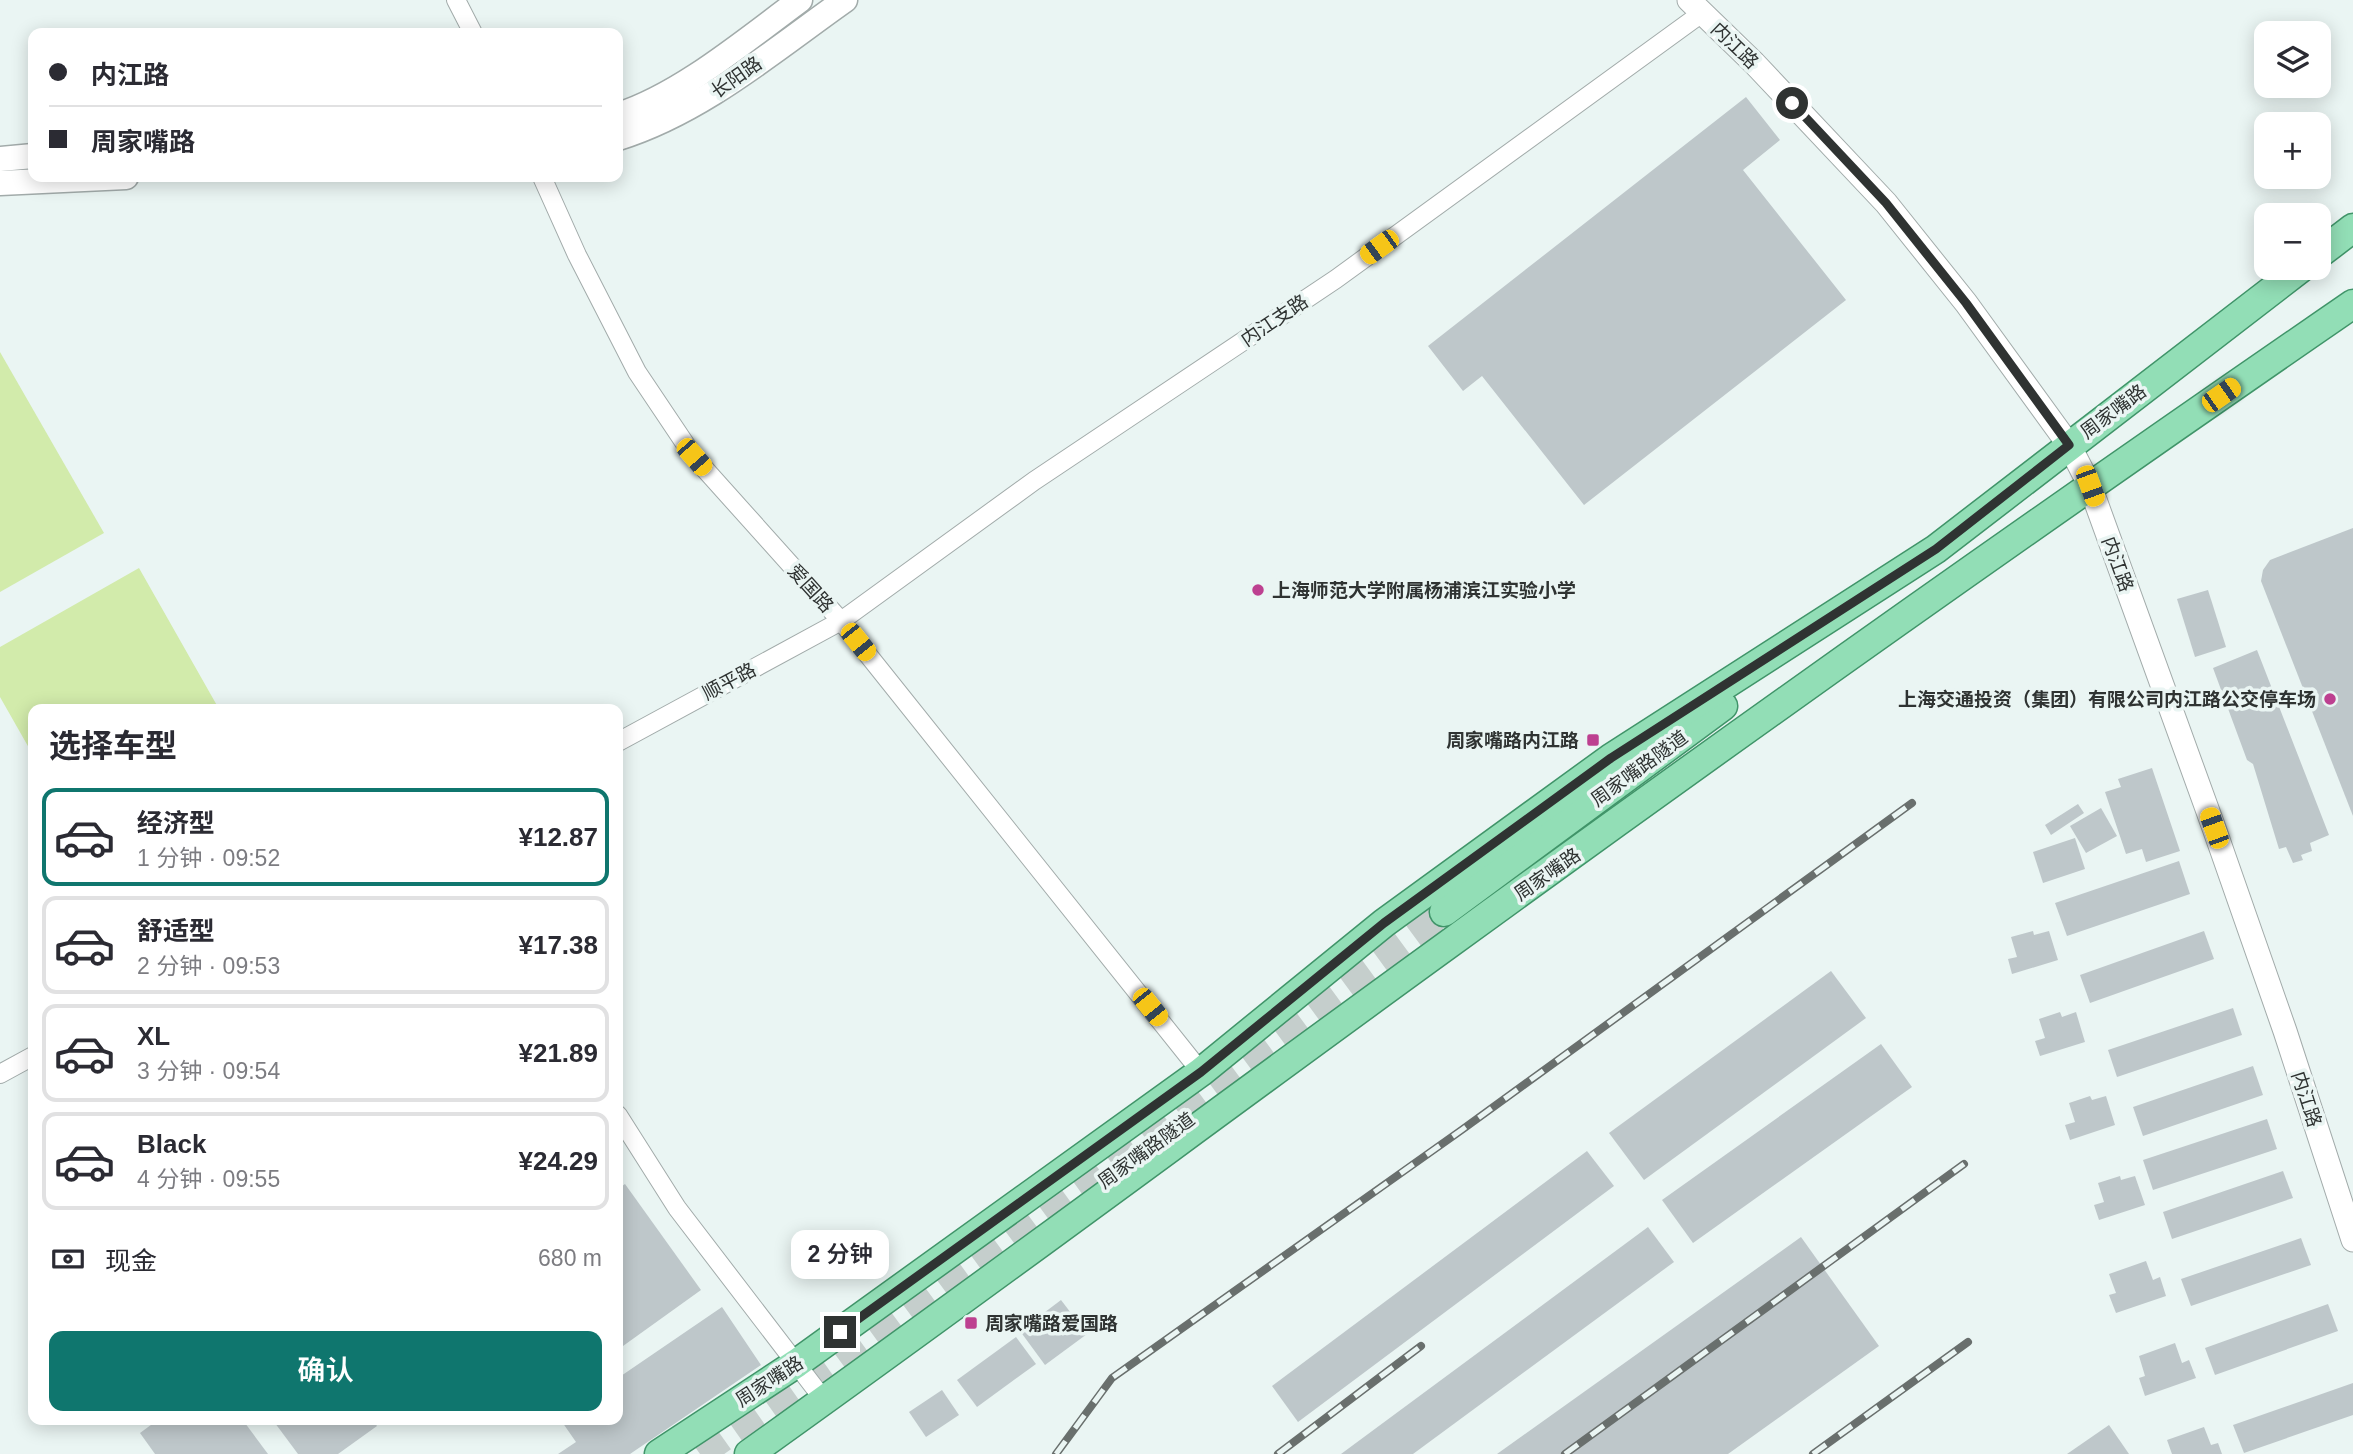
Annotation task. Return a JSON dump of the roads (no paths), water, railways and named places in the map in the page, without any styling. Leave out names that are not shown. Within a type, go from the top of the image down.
[{"type":"main road","name":"长阳路","points":[[623,113],[665,93],[708,67],[800,0]]},
{"type":"main road","name":"长阳路","points":[[623,136],[705,99],[845,0]]},
{"type":"main road","points":[[0,159],[28,156]]},
{"type":"main road","points":[[0,183],[28,182]]},
{"type":"main road","points":[[2331,245],[2353,228]]},
{"type":"main road","name":"周家嘴路","points":[[659,1454],[797,1363],[1201,1072],[1384,923],[1611,758],[1936,549],[2285,280]]},
{"type":"main road","name":"周家嘴路","points":[[748,1454],[953,1309],[1451,942],[2090,486],[2353,304]]},
{"type":"main road","name":"周家嘴路隧道","points":[[1444,912],[1936,549]]},
{"type":"main road","name":"周家嘴路隧道","points":[[846,1366],[1254,1073],[1451,942]]},
{"type":"street","points":[[456,0],[470,28]]},
{"type":"street","name":"内江路","points":[[1695,6],[1754,63],[1886,203],[1966,303],[2069,445],[2090,486],[2214,828],[2285,1031],[2353,1240]]},
{"type":"street","name":"内江支路","points":[[841,621],[1034,481],[1336,279],[1695,6]]},
{"type":"street","name":"爱国路","points":[[544,182],[577,255],[636,372],[694,457],[841,621],[1201,1072]]},
{"type":"street","name":"顺平路","points":[[623,739],[841,621]]},
{"type":"street","points":[[0,1074],[28,1059]]},
{"type":"street","points":[[623,1123],[677,1208],[824,1400]]},
{"type":"tunnel","points":[[700,1454],[837,1357],[1444,912]]},
{"type":"railway","points":[[1056,1454],[1112,1378],[1463,1129],[1912,803]]},
{"type":"railway","points":[[1565,1454],[1964,1164]]},
{"type":"railway","points":[[1813,1454],[1968,1342]]},
{"type":"railway","points":[[1278,1454],[1421,1346]]},
{"type":"place","name":"上海师范大学附属杨浦滨江实验小学","points":[[1258,590]]},
{"type":"place","name":"上海交通投资（集团）有限公司内江路公交停车场","points":[[2330,699]]},
{"type":"place","name":"周家嘴路内江路","points":[[1593,740]]},
{"type":"place","name":"周家嘴路爱国路","points":[[971,1323]]}]
